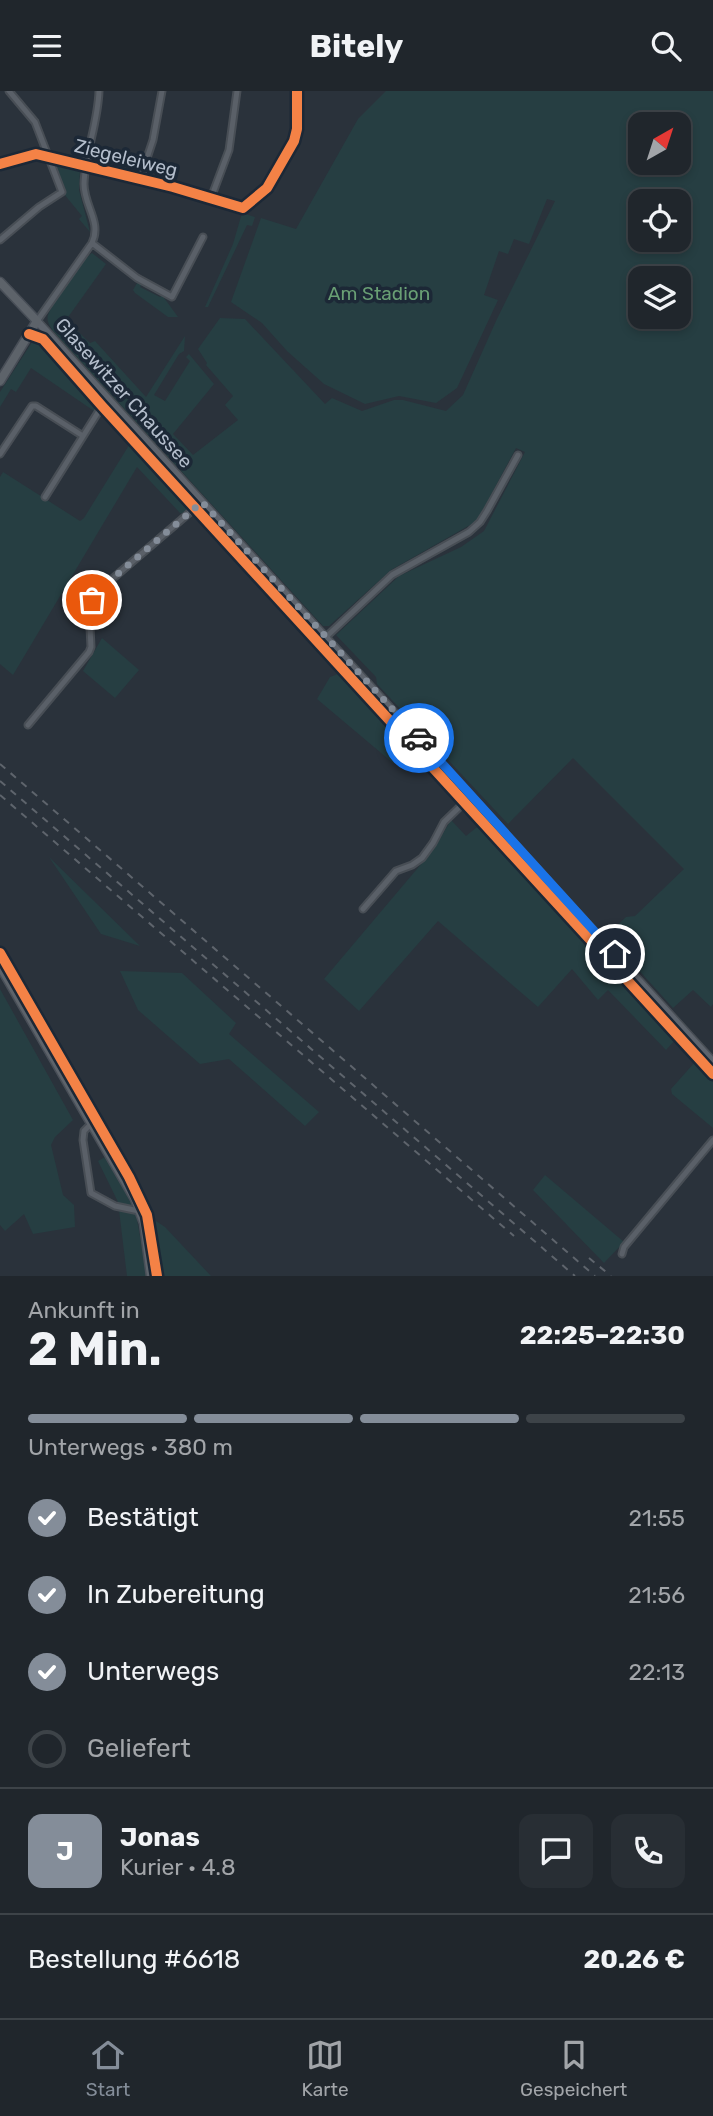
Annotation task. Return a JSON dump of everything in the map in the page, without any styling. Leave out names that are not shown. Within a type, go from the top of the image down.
[{"type":"main road","points":[[0,282],[37,321],[0,381]]},
{"type":"main road","name":"Glasewitzer Chaussee","points":[[37,321],[713,1062]]},
{"type":"main road","points":[[0,966],[130,1189],[140,1211],[151,1276]]},
{"type":"street","points":[[0,240],[39,207],[62,192],[35,121],[9,91]]},
{"type":"street","points":[[37,321],[92,243],[96,232],[84,187],[99,91]]},
{"type":"street","points":[[140,179],[153,141],[162,91]]},
{"type":"street","points":[[211,198],[229,150],[237,91]]},
{"type":"street","name":"Ziegeleiweg","points":[[0,164],[36,154],[49,156],[243,208],[267,188],[294,141],[297,129],[297,91]]},
{"type":"street","points":[[92,243],[136,278],[172,297],[203,237]]},
{"type":"street","points":[[45,496],[107,398]]},
{"type":"street","points":[[0,454],[32,406],[83,436]]},
{"type":"street","points":[[326,637],[392,575],[469,532],[480,522],[518,454]]},
{"type":"street","points":[[28,726],[89,652],[89,608],[97,592],[202,502]]},
{"type":"street","points":[[363,909],[396,871],[422,858],[444,822],[471,796]]},
{"type":"street","points":[[92,1123],[84,1131],[83,1140],[91,1193],[115,1206],[140,1211]]},
{"type":"street","points":[[622,1254],[624,1247],[713,1140]]},
{"type":"green space","name":"Am Stadion","points":[[386,91],[713,91],[711,1007],[693,990],[673,1008],[607,935],[626,917],[635,916],[684,869],[573,758],[508,824],[377,684],[376,677],[336,635],[399,576],[461,547],[484,531],[525,452],[516,448],[477,521],[391,570],[329,626],[323,626],[53,331],[49,323],[48,315],[56,300],[74,273],[92,253],[106,264],[66,320],[90,343],[95,341],[146,397],[185,336],[184,351],[179,354],[154,395],[165,401],[190,361],[186,357],[189,354],[214,384],[173,434],[193,455],[238,420],[225,405],[233,396],[206,365],[198,349],[220,318],[245,319],[325,404],[332,398],[362,411],[394,400],[403,400],[446,411],[463,395],[555,201],[547,199],[529,244],[514,239],[508,254],[499,251],[484,295],[498,300],[457,388],[436,403],[399,396],[365,404],[324,384],[287,351],[262,323],[231,302],[261,218],[296,229],[358,119]]},
{"type":"green space","points":[[55,163],[80,170],[79,190],[90,232],[79,219],[82,216],[64,194],[66,191]]},
{"type":"green space","points":[[242,213],[255,217],[252,226],[247,225],[208,307],[205,307],[233,244]]},
{"type":"green space","points":[[137,283],[160,297],[162,295],[178,317],[168,317],[135,293],[133,290]]},
{"type":"green space","points":[[34,339],[44,342],[97,404],[94,411],[31,368],[16,392],[11,389],[0,407],[0,392]]},
{"type":"green space","points":[[131,442],[192,507],[183,514],[180,513],[137,467],[13,675],[0,664],[0,477],[3,472],[80,521]]},
{"type":"green space","points":[[102,638],[139,670],[115,698],[83,671]]},
{"type":"green space","points":[[343,672],[411,751],[393,763],[317,699],[330,677]]},
{"type":"green space","points":[[451,820],[466,836],[482,823],[677,1038],[666,1050],[608,990],[598,1000],[572,969],[538,1007],[438,921],[359,1011],[324,979],[433,850]]},
{"type":"green space","points":[[49,857],[140,946],[101,934]]},
{"type":"green space","points":[[120,971],[182,973],[236,1023],[229,1034],[319,1112],[305,1126],[229,1059],[200,1064],[138,1010]]},
{"type":"green space","points":[[0,989],[73,1120],[55,1137],[51,1145],[63,1195],[74,1205],[75,1227],[33,1234],[24,1214],[5,1231],[0,1225]]},
{"type":"green space","points":[[695,1062],[713,1081],[713,1128],[672,1094],[671,1089]]},
{"type":"green space","points":[[105,1157],[135,1208],[147,1276],[127,1276],[118,1202],[98,1161]]},
{"type":"green space","points":[[545,1175],[624,1242],[604,1263],[533,1190]]},
{"type":"green space","points":[[147,1215],[165,1227],[211,1276],[157,1276]]},
{"type":"railway","points":[[0,764],[595,1276]]},
{"type":"railway","points":[[0,781],[575,1276]]},
{"type":"railway","points":[[0,795],[514,1236]]},
{"type":"railway","points":[[589,1258],[611,1276]]},
{"type":"cycle path","points":[[0,164],[36,154],[173,187],[243,208],[267,188],[294,141],[297,129],[297,91]]},
{"type":"cycle path","points":[[29,334],[43,339],[713,1074]]},
{"type":"cycle path","points":[[0,953],[129,1177],[147,1215],[157,1276]]},
{"type":"way so far","points":[[92,600],[97,592],[202,502],[419,738]]},
{"type":"route","points":[[419,738],[615,954]]}]
